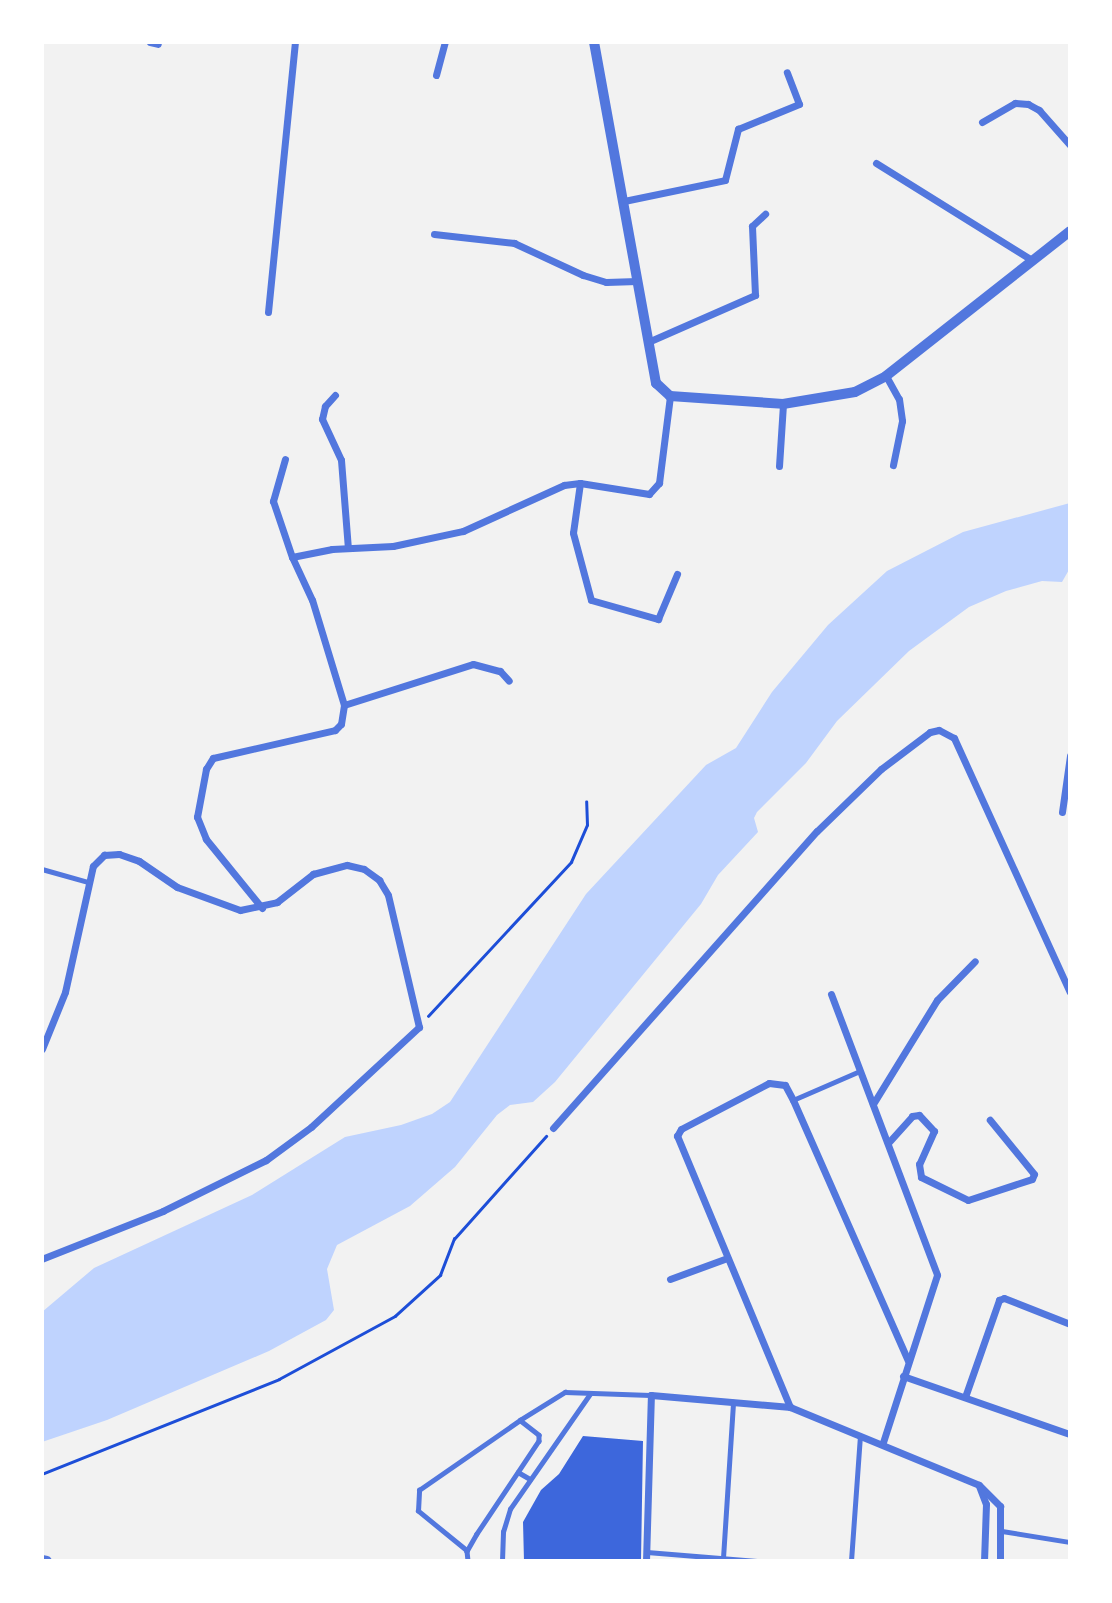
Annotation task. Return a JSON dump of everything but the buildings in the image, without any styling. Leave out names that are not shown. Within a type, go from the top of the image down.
[{"type":"street","points":[[268,312],[295,42]]},
{"type":"street","points":[[436,75],[445,42]]},
{"type":"street","points":[[594,42],[656,383],[670,396],[783,404],[834,398],[886,376],[1070,231]]},
{"type":"street","points":[[624,201],[725,180],[738,128],[799,104],[787,72]]},
{"type":"street","points":[[982,122],[1015,103],[1028,104],[1040,110],[1070,145]]},
{"type":"street","points":[[876,163],[1032,260]]},
{"type":"street","points":[[648,342],[755,295],[752,226],[765,214]]},
{"type":"street","points":[[434,234],[514,243],[583,275],[606,282],[637,281]]},
{"type":"street","points":[[886,376],[899,399],[902,421],[893,465]]},
{"type":"street","points":[[335,395],[325,406],[322,419],[341,460],[348,548]]},
{"type":"street","points":[[292,557],[348,548],[393,546],[463,531],[543,492],[580,483],[641,493],[656,490],[670,396]]},
{"type":"street","points":[[779,466],[783,404]]},
{"type":"street","points":[[262,908],[206,839],[197,817],[206,769],[213,758],[225,754],[335,730],[341,724],[344,705],[312,600],[292,557],[273,501],[285,459]]},
{"type":"street","points":[[580,483],[575,544],[585,565],[591,600],[658,619],[677,574]]},
{"type":"street","points":[[344,705],[472,664],[500,671],[509,681]]},
{"type":"street","points":[[553,1128],[817,831],[881,769],[939,730],[954,738],[1070,992]]},
{"type":"street","points":[[1062,812],[1070,756]]},
{"type":"street","points":[[42,1049],[65,992],[93,866],[104,855],[119,854],[215,905],[240,910],[262,908],[328,867],[365,869],[379,880],[388,895],[419,1027],[312,1127],[266,1160],[163,1211],[42,1259]]},
{"type":"street","points":[[873,1104],[937,1000],[975,961]]},
{"type":"street","points":[[831,994],[937,1275],[883,1442]]},
{"type":"street","points":[[790,1407],[677,1136],[681,1129],[769,1083],[785,1085],[793,1100],[908,1361]]},
{"type":"street","points":[[888,1143],[912,1116],[919,1115],[934,1131],[918,1171],[921,1177],[968,1200],[1032,1179],[1034,1174],[990,1120]]},
{"type":"street","points":[[670,1279],[727,1258]]},
{"type":"street","points":[[965,1397],[999,1300],[1004,1298],[1070,1324]]},
{"type":"street","points":[[903,1376],[1070,1434]]},
{"type":"street","points":[[646,1561],[651,1395],[790,1407],[883,1442],[979,1485],[996,1497],[1002,1531],[1000,1561]]},
{"type":"street","points":[[979,1485],[986,1504],[984,1561]]},
{"type":"lane","points":[[42,869],[89,882]]},
{"type":"lane","points":[[793,1100],[860,1071]]},
{"type":"lane","points":[[467,1551],[418,1511],[419,1490],[565,1392],[651,1395]]},
{"type":"lane","points":[[502,1561],[505,1521],[530,1479],[590,1394]]},
{"type":"lane","points":[[723,1558],[733,1402]]},
{"type":"lane","points":[[468,1561],[467,1551],[540,1438],[520,1420]]},
{"type":"lane","points":[[850,1561],[860,1433]]},
{"type":"lane","points":[[518,1472],[530,1479]]},
{"type":"lane","points":[[1002,1531],[1070,1542]]},
{"type":"lane","points":[[646,1552],[757,1561]]},
{"type":"path","points":[[419,1027],[571,862],[587,825],[586,802]]},
{"type":"path","points":[[42,1474],[279,1379],[394,1316],[440,1275],[454,1239],[553,1128]]},
{"type":"water","points":[[1070,503],[1070,568],[1062,582],[1042,581],[1006,591],[969,607],[909,651],[837,721],[806,763],[757,812],[754,818],[758,832],[718,875],[701,904],[555,1082],[533,1102],[510,1105],[497,1115],[455,1167],[410,1206],[337,1245],[327,1269],[334,1310],[326,1320],[269,1351],[107,1420],[42,1442],[42,1312],[94,1268],[252,1195],[345,1137],[401,1125],[432,1114],[450,1102],[586,894],[706,765],[736,748],[772,692],[828,625],[887,571],[963,532]]}]
